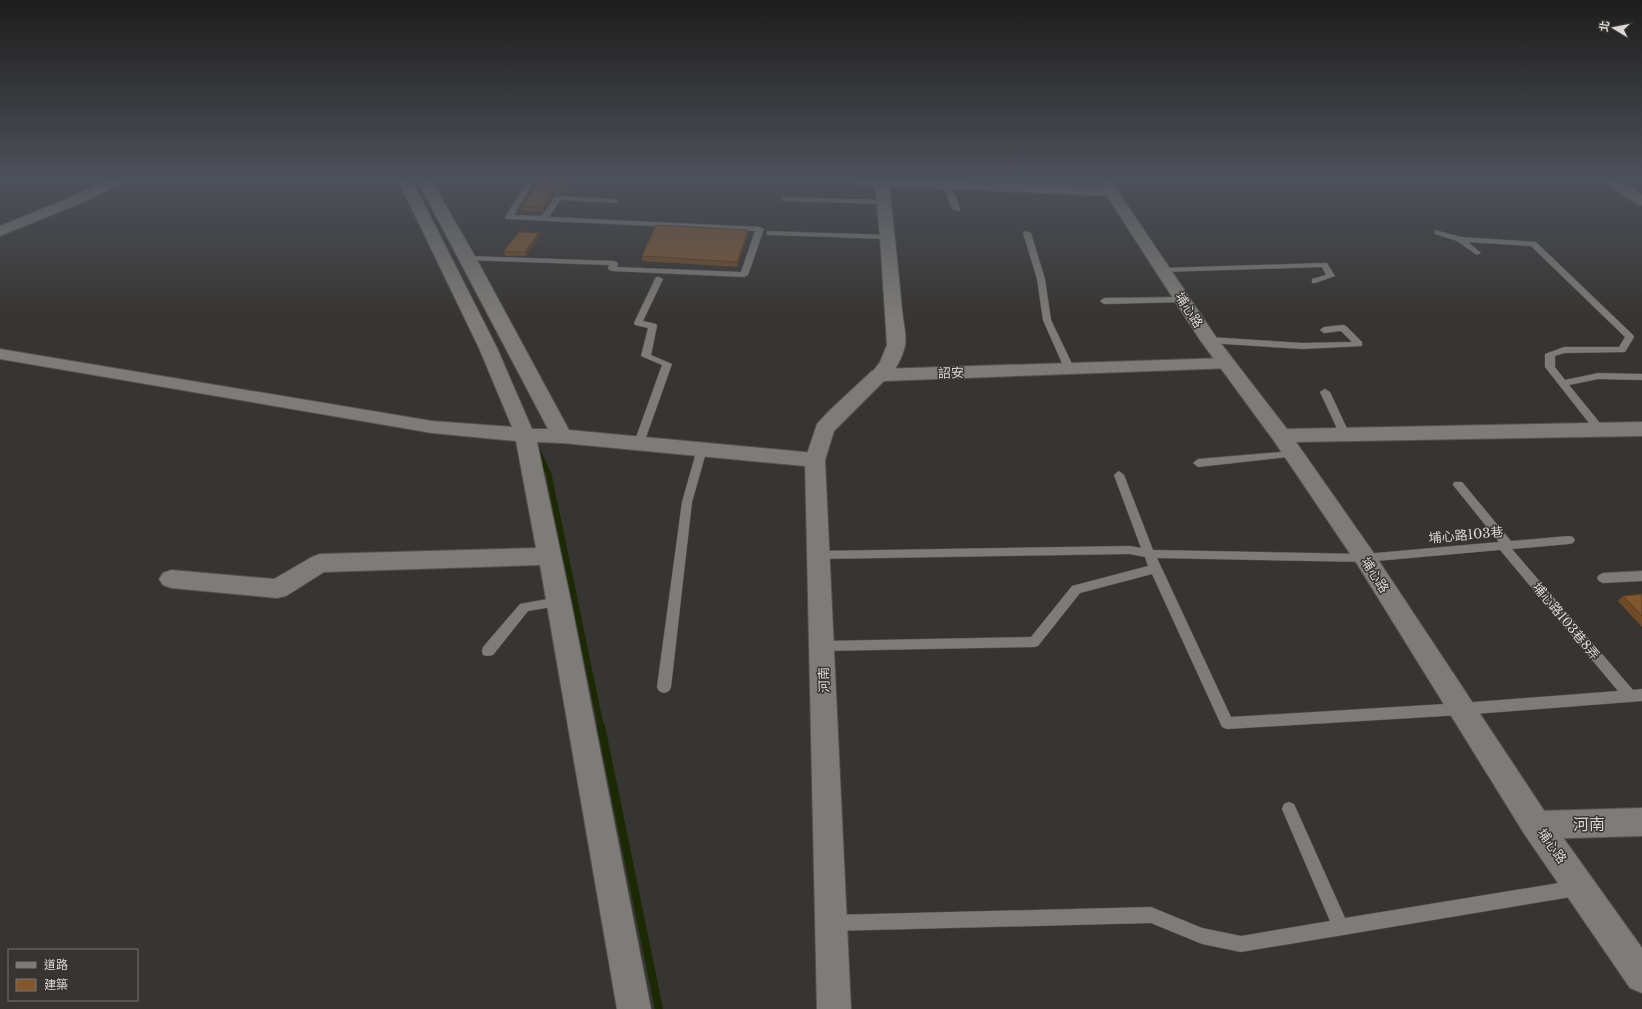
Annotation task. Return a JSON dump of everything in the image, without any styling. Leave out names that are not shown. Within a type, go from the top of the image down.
[{"type":"street","points":[[0,231],[14,225]]},
{"type":"street","points":[[427,225],[488,348],[525,435],[559,602],[634,1009]]},
{"type":"street","points":[[449,225],[562,436]]},
{"type":"street","points":[[879,375],[889,363],[896,345],[887,225]]},
{"type":"street","name":"埔心路","points":[[1133,225],[1209,340],[1287,445],[1365,558],[1536,825],[1581,887],[1642,976]]},
{"type":"street","points":[[0,354],[432,427],[525,435],[562,436],[815,460]]},
{"type":"street","name":"詔安","points":[[879,375],[1226,364]]},
{"type":"street","name":"河南","points":[[834,1009],[820,555],[815,460],[824,429],[879,375]]},
{"type":"street","points":[[1287,445],[1345,434],[1642,429]]},
{"type":"street","points":[[171,579],[277,589],[320,563],[550,556]]},
{"type":"street","name":"河南","points":[[1536,825],[1642,822]]},
{"type":"lane","points":[[468,258],[614,263],[612,269],[744,275],[760,229],[675,225]]},
{"type":"lane","points":[[1438,232],[1460,239],[1533,244],[1630,338],[1622,350],[1564,350],[1550,354],[1550,367],[1600,430]]},
{"type":"lane","points":[[1027,233],[1041,279],[1047,320],[1070,370]]},
{"type":"lane","points":[[770,234],[888,237]]},
{"type":"lane","points":[[1460,239],[1477,254]]},
{"type":"lane","points":[[1163,270],[1324,265],[1331,276],[1315,281]]},
{"type":"lane","points":[[639,443],[667,364],[646,356],[653,326],[638,323],[658,280]]},
{"type":"lane","points":[[1104,301],[1183,300]]},
{"type":"lane","points":[[1209,340],[1296,347],[1332,347],[1359,344],[1343,328],[1324,330]]},
{"type":"lane","points":[[1563,384],[1598,376],[1642,377]]},
{"type":"lane","points":[[1325,392],[1345,434]]},
{"type":"lane","points":[[1198,463],[1287,445]]},
{"type":"lane","points":[[664,687],[687,502],[702,449]]},
{"type":"lane","points":[[1119,476],[1148,554],[1156,568],[1227,723],[1461,709],[1636,696]]},
{"type":"lane","name":"埔心路103巷8弄","points":[[1458,485],[1506,546],[1636,696]]},
{"type":"lane","name":"埔心路103巷","points":[[820,555],[1130,550],[1148,554],[1365,558],[1569,540]]},
{"type":"lane","points":[[823,646],[1034,642],[1076,589],[1156,568]]},
{"type":"lane","points":[[1602,578],[1642,576]]},
{"type":"lane","points":[[488,651],[524,607],[559,602]]},
{"type":"lane","points":[[1289,809],[1341,927]]},
{"type":"lane","points":[[831,923],[1151,915],[1202,936],[1241,944],[1581,887]]},
{"type":"building","points":[[656,225],[748,230],[737,262],[642,256]]},
{"type":"building","points":[[519,232],[539,233],[525,252],[504,251]]},
{"type":"building","points":[[1642,594],[1642,616],[1623,596]]},
{"type":"waterway","points":[[537,449],[549,475],[554,501]]},
{"type":"waterway","points":[[554,500],[601,727]]},
{"type":"waterway","points":[[601,726],[659,1009]]}]
